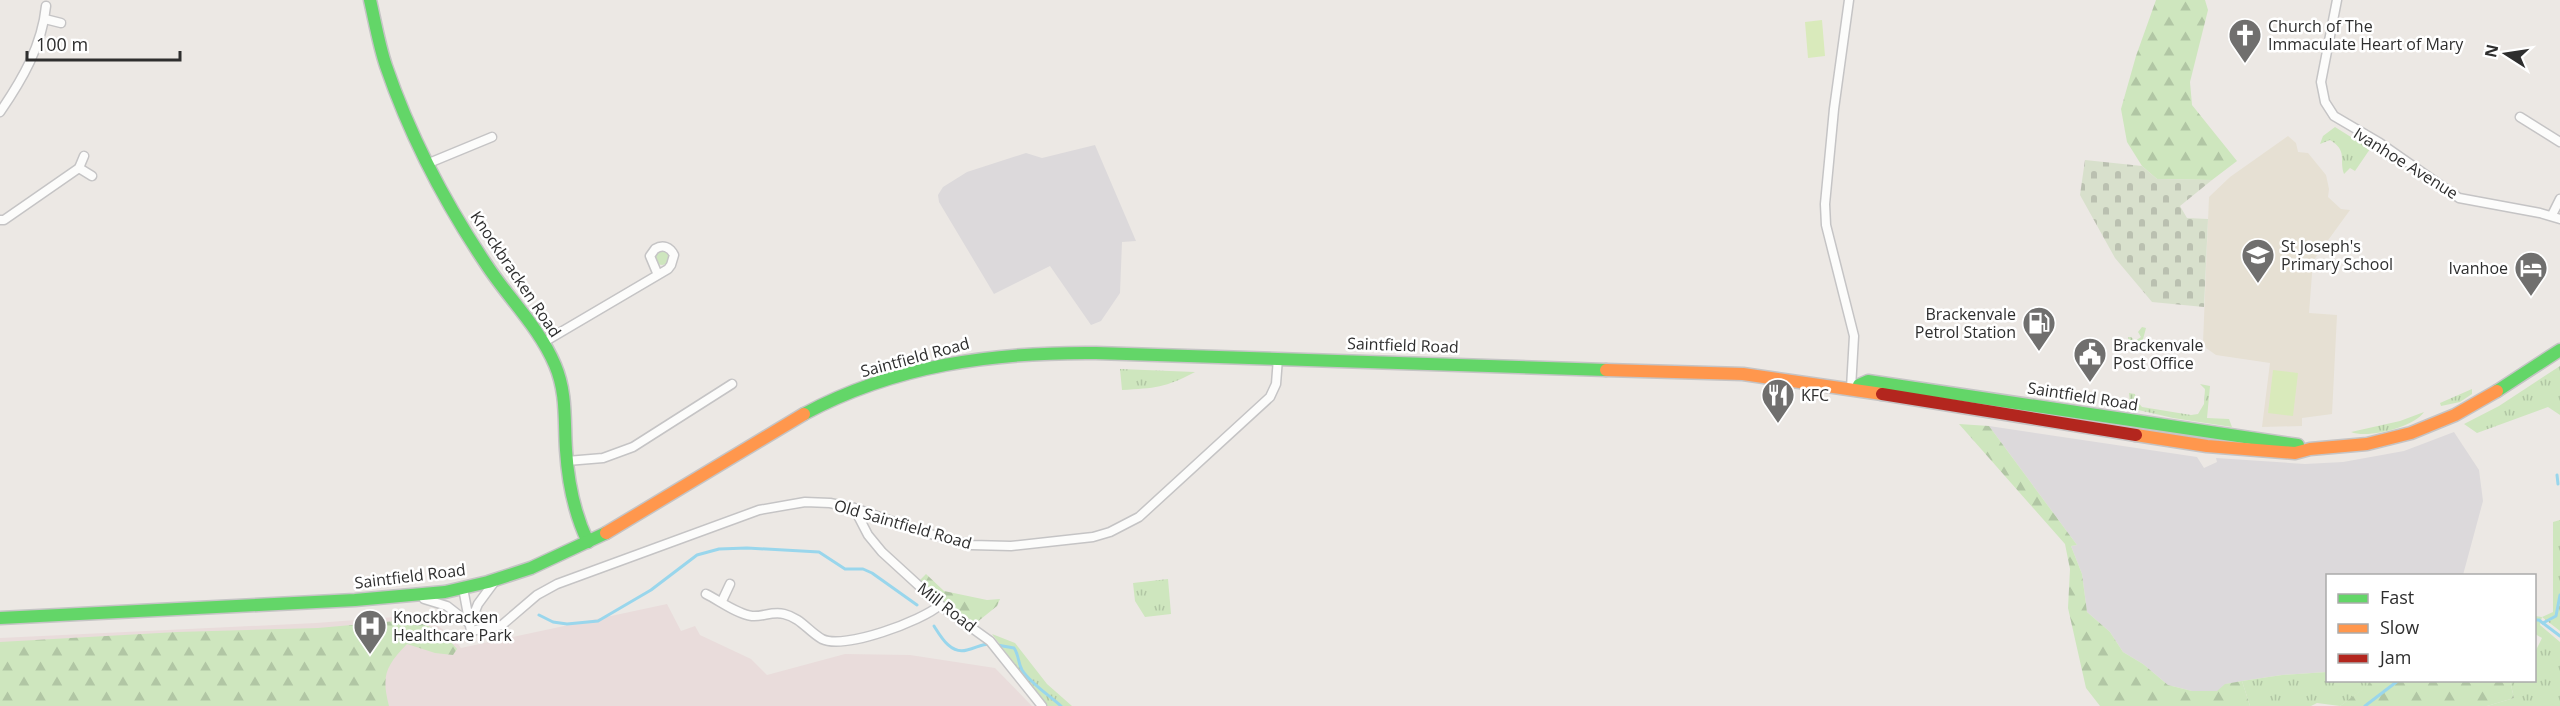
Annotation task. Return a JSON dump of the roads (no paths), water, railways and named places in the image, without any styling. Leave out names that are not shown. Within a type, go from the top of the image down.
[{"type":"main road","name":"Knockbracken Road","points":[[370,0],[389,76],[429,163],[487,265],[544,342],[560,378],[564,396],[567,461],[579,521],[588,542]]},
{"type":"main road","name":"Saintfield Road","points":[[0,618],[409,596],[463,588],[540,564],[588,542],[647,510],[811,410],[869,385],[910,372],[972,358],[1033,353],[1278,358],[1743,374],[1851,388],[1915,401],[2102,430],[2271,453],[2295,453],[2310,449],[2367,444],[2411,433],[2455,415],[2485,399],[2560,350]]},
{"type":"main road","name":"Saintfield Road","points":[[1851,388],[1868,381],[2208,433],[2296,444],[2310,449]]},
{"type":"main road","points":[[1976,396],[1981,404],[2075,420],[2102,430]]},
{"type":"street","points":[[1849,0],[1830,140],[1825,208],[1826,225],[1854,336],[1851,388]]},
{"type":"street","name":"Ivanhoe Avenue","points":[[2337,0],[2321,82],[2325,102],[2334,116],[2380,143],[2459,198],[2556,217],[2560,200]]},
{"type":"street","points":[[0,112],[29,67],[45,19],[46,6]]},
{"type":"street","points":[[45,19],[61,23]]},
{"type":"street","points":[[2520,117],[2560,142]]},
{"type":"street","points":[[429,163],[492,137]]},
{"type":"street","points":[[0,220],[4,220],[79,168],[84,156]]},
{"type":"street","points":[[79,168],[92,176]]},
{"type":"street","points":[[544,342],[658,275]]},
{"type":"street","name":"Old Saintfield Road","points":[[471,628],[502,625],[537,595],[557,584],[759,510],[805,502],[830,503],[854,508],[923,532],[971,545],[990,547],[1075,540],[1110,532],[1147,511],[1270,397],[1276,384],[1278,358]]},
{"type":"street","points":[[567,461],[603,458],[633,447],[732,384]]},
{"type":"street","name":"Mill Road","points":[[854,508],[868,535],[882,552],[940,605],[978,632],[999,652],[1042,706]]},
{"type":"street","points":[[471,628],[478,604],[497,578]]},
{"type":"street","points":[[722,602],[730,584]]},
{"type":"street","points":[[463,588],[471,628]]},
{"type":"street","points":[[706,594],[749,616],[777,613],[790,616],[800,620],[823,639],[835,641],[901,627],[940,605]]},
{"type":"street","points":[[409,596],[447,606],[471,628]]},
{"type":"waterway","points":[[2557,475],[2558,484]]},
{"type":"waterway","points":[[539,615],[553,622],[567,624],[598,621],[651,590],[697,555],[719,549],[747,548],[819,552],[845,569],[863,569],[872,573],[917,605]]},
{"type":"waterway","points":[[2543,623],[2556,616],[2560,595]]},
{"type":"waterway","points":[[2536,620],[2560,636]]},
{"type":"waterway","points":[[934,626],[947,644],[956,650],[967,650],[990,644]]},
{"type":"waterway","points":[[997,645],[1014,648],[1026,675],[1061,706]]},
{"type":"waterway","points":[[2365,706],[2396,682]]},
{"type":"place","name":"Church of The Immaculate Heart of Mary","points":[[2245,64]]},
{"type":"place","name":"St Joseph's Primary School","points":[[2258,284]]},
{"type":"place","name":"Ivanhoe","points":[[2531,297]]},
{"type":"place","name":"Brackenvale Petrol Station","points":[[2039,352]]},
{"type":"place","name":"Brackenvale Post Office","points":[[2090,383]]},
{"type":"place","name":"KFC","points":[[1778,424]]},
{"type":"place","name":"Knockbracken Healthcare Park","points":[[370,655]]}]
